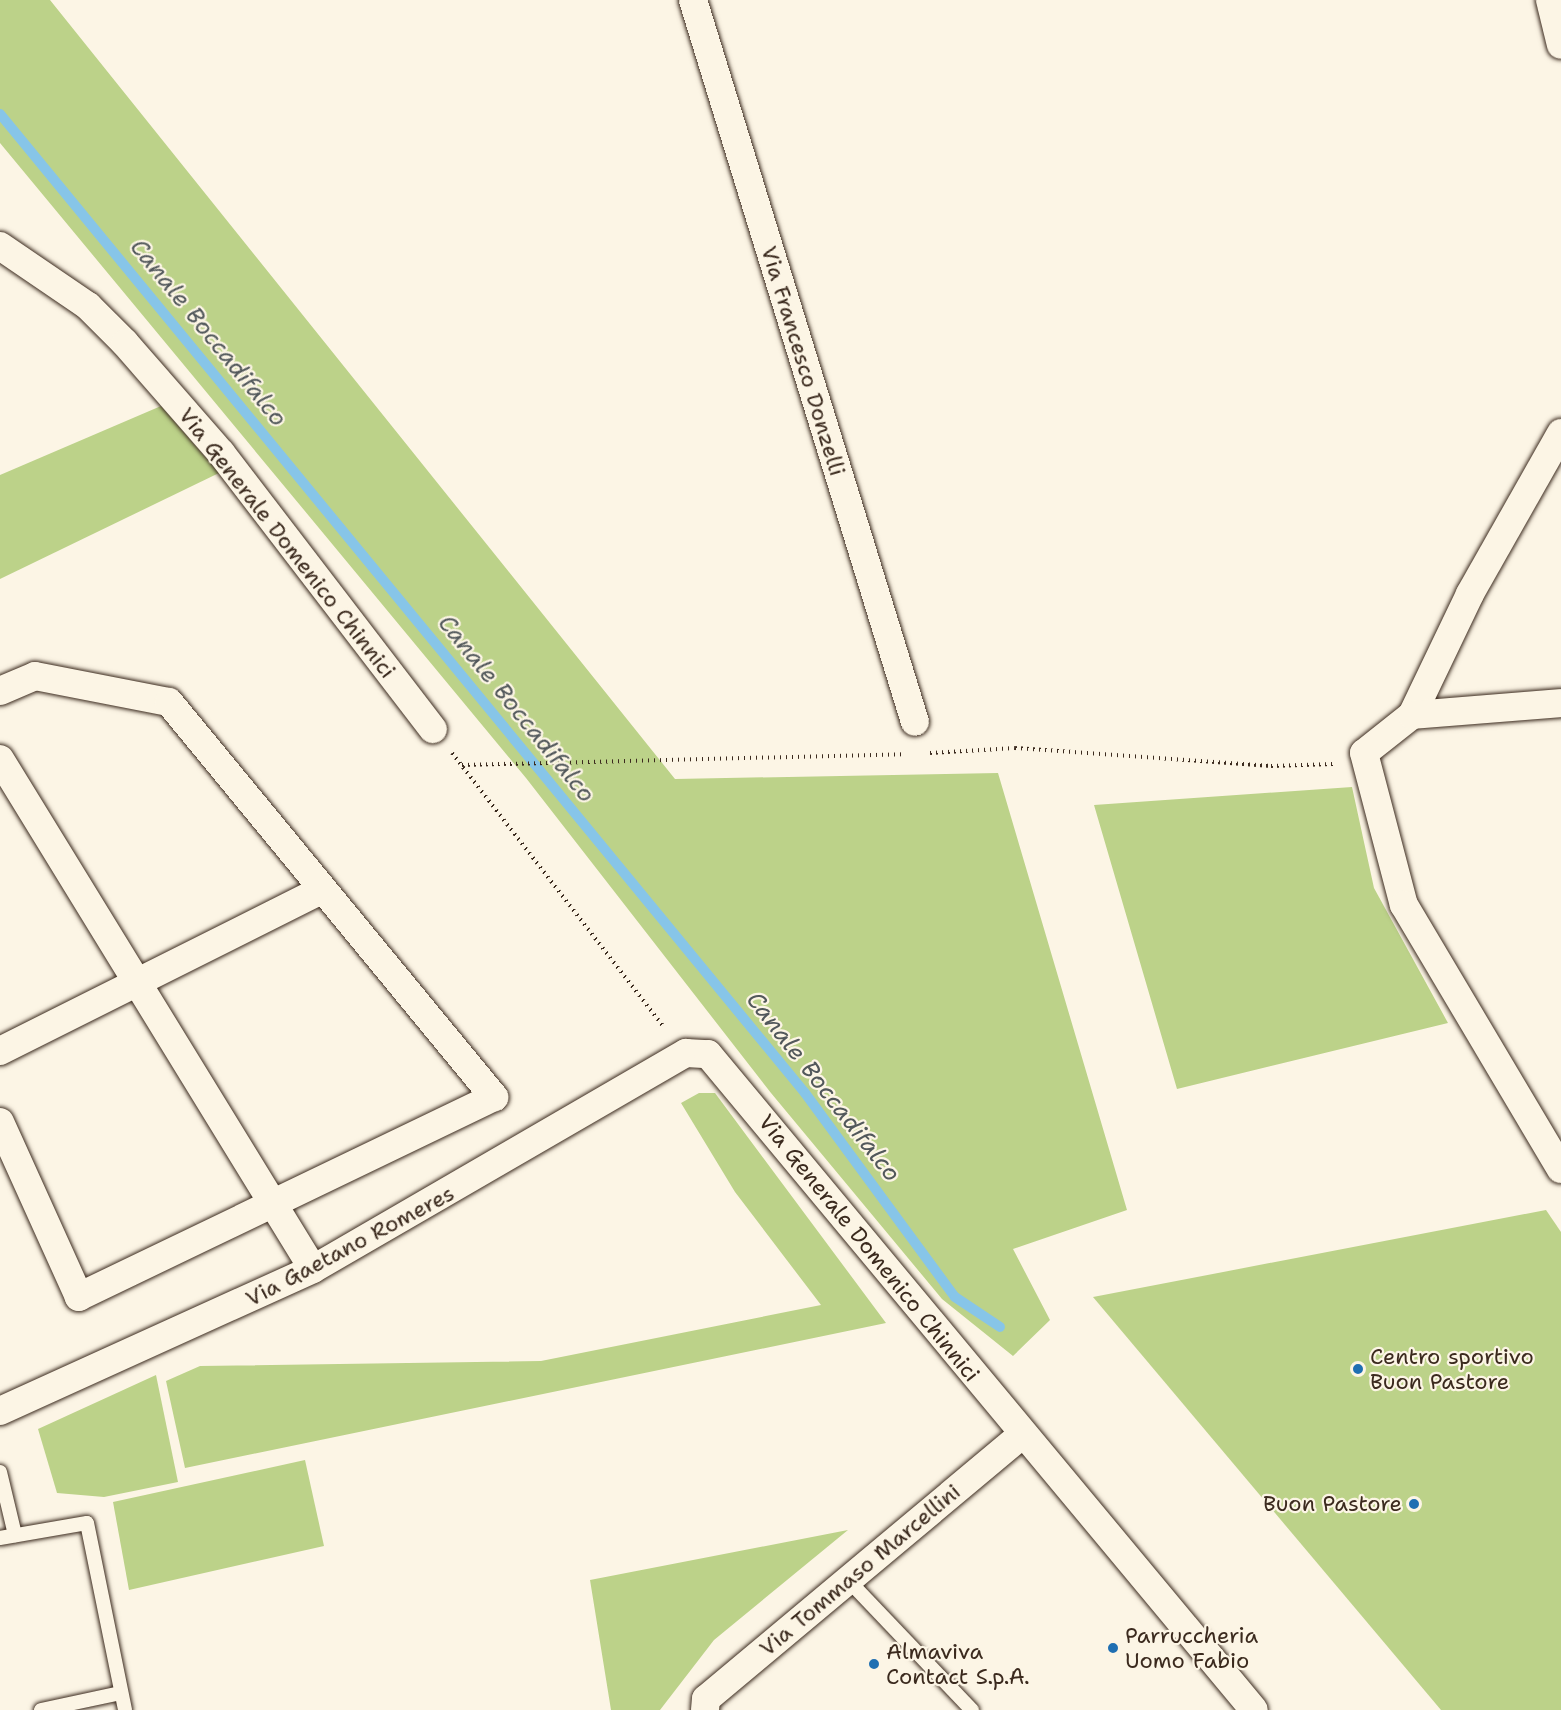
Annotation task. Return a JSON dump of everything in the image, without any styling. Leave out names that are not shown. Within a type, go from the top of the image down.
[{"type":"street","name":"Via Francesco Donzelli","points":[[693,0],[915,722]]},
{"type":"street","points":[[1550,0],[1561,45]]},
{"type":"street","name":"Via Generale Domenico Chinnici","points":[[0,246],[110,326],[221,453],[433,729]]},
{"type":"street","points":[[1557,1156],[1404,905],[1364,753],[1412,715],[1470,594],[1561,433]]},
{"type":"street","points":[[0,691],[35,676],[169,702],[494,1096],[79,1297],[0,1122]]},
{"type":"street","points":[[1412,715],[1561,703]]},
{"type":"street","points":[[0,759],[276,1202],[313,1269]]},
{"type":"street","points":[[0,1051],[322,890]]},
{"type":"street","name":"Via Generale Domenico Chinnici","points":[[686,1053],[708,1054],[724,1070],[1023,1434],[1254,1710]]},
{"type":"street","name":"Via Gaetano Romeres","points":[[0,1411],[313,1269],[686,1053]]},
{"type":"street","name":"Via Tommaso Marcellini","points":[[705,1710],[706,1699],[1023,1434]]},
{"type":"lane","points":[[0,1472],[15,1535]]},
{"type":"lane","points":[[0,1538],[87,1523],[124,1710]]},
{"type":"lane","points":[[848,1580],[972,1710]]},
{"type":"lane","points":[[41,1710],[121,1693]]},
{"type":"path","points":[[433,729],[686,1053]]},
{"type":"path","points":[[922,753],[1015,748],[1271,766],[1367,763]]},
{"type":"path","points":[[462,765],[910,754]]},
{"type":"green space","points":[[0,0],[50,0],[675,779],[998,773],[1127,1210],[1013,1249],[1050,1320],[1013,1356],[942,1299],[771,1093],[526,778],[0,143]]},
{"type":"green space","points":[[161,406],[219,473],[0,579],[0,475]]},
{"type":"green space","points":[[1352,787],[1374,888],[1448,1023],[1177,1089],[1094,805]]},
{"type":"green space","points":[[699,1093],[715,1093],[886,1323],[185,1468],[166,1381],[200,1366],[541,1361],[821,1305],[735,1192],[681,1103]]},
{"type":"green space","name":"Buon Pastore","points":[[1546,1210],[1561,1232],[1561,1710],[1441,1710],[1093,1297]]},
{"type":"green space","points":[[156,1375],[178,1482],[104,1497],[57,1493],[38,1429]]},
{"type":"green space","points":[[305,1460],[324,1546],[129,1590],[113,1502]]},
{"type":"green space","points":[[848,1530],[714,1640],[660,1710],[611,1710],[590,1580]]},
{"type":"waterway","name":"Canale Boccadifalco","points":[[0,114],[805,1093],[955,1297],[1000,1327]]},
{"type":"place","name":"Centro sportivo Buon Pastore","points":[[1358,1369]]},
{"type":"place","name":"Buon Pastore","points":[[1414,1504]]},
{"type":"place","name":"Parruccheria Uomo Fabio","points":[[1113,1648]]},
{"type":"place","name":"Almaviva Contact S.p.A.","points":[[874,1664]]}]
